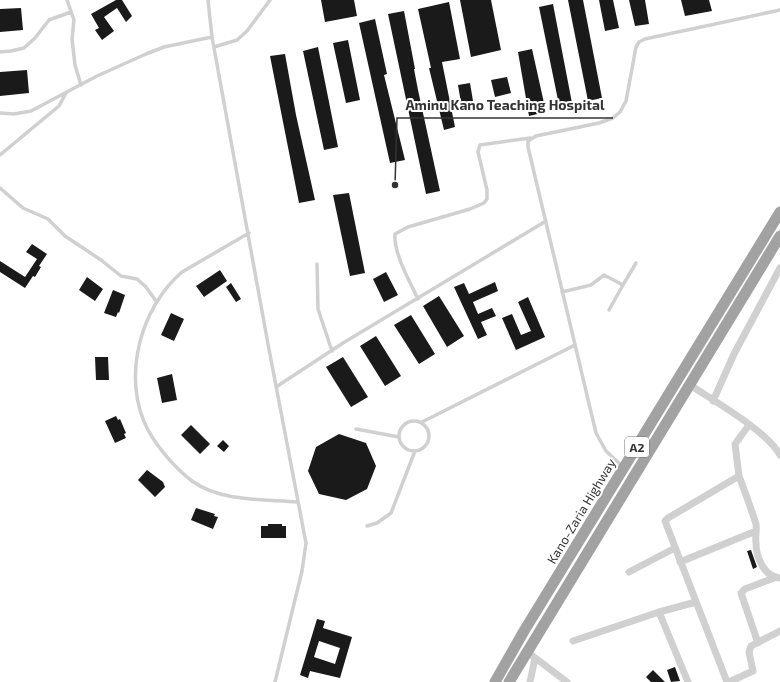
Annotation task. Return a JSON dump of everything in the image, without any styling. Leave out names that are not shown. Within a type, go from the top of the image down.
[{"type":"highway","name":"Kano-Zaria Highway","points":[[495,682],[524,631],[780,212]]},
{"type":"highway","name":"Kano-Zaria Highway","points":[[509,682],[530,655],[780,236]]},
{"type":"street","points":[[713,401],[734,354],[780,268]]},
{"type":"street","points":[[690,385],[749,425],[773,444],[780,455]]},
{"type":"street","points":[[749,425],[735,444],[739,476],[756,526],[756,543],[759,558],[765,570],[777,578]]},
{"type":"street","points":[[739,476],[668,518],[665,521],[666,525],[728,682],[753,671],[750,649],[751,646],[780,631]]},
{"type":"street","points":[[680,562],[756,531]]},
{"type":"street","points":[[629,572],[675,548]]},
{"type":"street","points":[[758,643],[741,593],[745,589],[777,578]]},
{"type":"street","points":[[572,641],[659,612],[696,602]]},
{"type":"street","points":[[659,612],[688,682]]},
{"type":"street","points":[[530,655],[530,682]]},
{"type":"street","points":[[530,655],[567,682]]},
{"type":"lane","points":[[67,0],[74,20],[72,39],[75,65],[81,85]]},
{"type":"lane","points":[[208,0],[212,37],[249,233],[306,552],[275,682]]},
{"type":"lane","points":[[214,47],[237,40],[247,31],[270,0]]},
{"type":"lane","points":[[418,299],[399,256],[394,240],[395,234],[408,227],[470,209],[484,203],[487,199],[487,190],[478,152],[480,144],[530,138],[599,123],[613,118],[620,112],[626,100],[636,47],[639,42],[645,39],[780,10]]},
{"type":"lane","points":[[0,52],[24,48],[35,38],[48,20],[72,12]]},
{"type":"lane","points":[[0,113],[14,114],[31,111],[146,54],[164,47],[212,37]]},
{"type":"lane","points":[[0,155],[58,106],[66,93]]},
{"type":"lane","points":[[530,138],[528,147],[562,292],[600,441],[606,451],[624,468]]},
{"type":"lane","points":[[0,188],[23,208],[52,222],[65,236],[101,260],[121,276],[137,279],[146,287],[156,302]]},
{"type":"lane","points":[[276,387],[332,351],[546,221]]},
{"type":"lane","points":[[249,233],[187,268],[173,279],[156,302],[139,346],[136,366],[137,394],[147,429],[157,445],[192,481],[210,490],[240,498],[298,502]]},
{"type":"lane","points":[[609,310],[636,263]]},
{"type":"lane","points":[[317,264],[318,309],[332,351]]},
{"type":"lane","points":[[562,292],[591,286],[604,274],[623,285]]},
{"type":"lane","points":[[422,422],[575,345]]},
{"type":"lane","points":[[414,420],[422,422],[427,428],[429,435],[428,443],[415,451],[407,449],[399,437],[401,428],[406,423],[414,420]]},
{"type":"lane","points":[[356,429],[399,437]]},
{"type":"lane","points":[[366,526],[381,520],[391,513],[415,451]]},
{"type":"building","points":[[116,0],[122,0],[132,16],[126,22],[117,8],[104,17],[114,31],[102,40],[95,30],[99,28],[91,14]]},
{"type":"building","points":[[321,0],[354,0],[357,16],[325,22]]},
{"type":"building","points":[[460,0],[491,0],[501,50],[471,57]]},
{"type":"building","points":[[568,0],[583,0],[602,98],[588,101]]},
{"type":"building","points":[[599,0],[613,0],[619,28],[605,31]]},
{"type":"building","points":[[629,0],[645,0],[649,24],[635,26]]},
{"type":"building","points":[[681,0],[709,0],[712,11],[685,16]]},
{"type":"building","points":[[449,2],[460,59],[442,62],[455,127],[444,130],[429,68],[431,68],[418,9]]},
{"type":"building","points":[[553,4],[572,103],[559,105],[539,7]]},
{"type":"building","points":[[21,8],[23,30],[0,32],[0,9]]},
{"type":"building","points":[[404,11],[418,90],[440,191],[426,194],[388,14]]},
{"type":"building","points":[[375,19],[387,74],[384,75],[405,160],[390,163],[359,23]]},
{"type":"building","points":[[348,40],[360,100],[346,103],[333,43]]},
{"type":"building","points":[[318,47],[338,147],[324,150],[303,51]]},
{"type":"building","points":[[532,49],[546,112],[529,116],[518,52]]},
{"type":"building","points":[[285,54],[296,115],[315,200],[299,203],[270,56]]},
{"type":"building","points":[[27,70],[29,93],[0,96],[0,72]]},
{"type":"building","points":[[507,77],[511,93],[495,97],[491,80]]},
{"type":"building","points":[[470,83],[473,101],[461,103],[458,85]]},
{"type":"building","points":[[349,193],[365,273],[350,276],[333,195]]},
{"type":"building","points":[[32,244],[47,254],[39,266],[41,267],[35,277],[33,276],[25,288],[0,272],[0,261],[25,277],[37,259],[26,252]]},
{"type":"building","points":[[220,270],[227,281],[204,297],[196,286]]},
{"type":"building","points":[[386,272],[398,295],[384,302],[373,279]]},
{"type":"building","points":[[87,277],[103,289],[95,301],[79,290]]},
{"type":"building","points":[[495,282],[498,291],[473,302],[478,314],[492,308],[496,316],[481,322],[487,335],[478,339],[454,287],[464,283],[469,294]]},
{"type":"building","points":[[231,283],[241,299],[236,302],[226,287]]},
{"type":"building","points":[[113,290],[125,295],[119,313],[118,312],[116,317],[104,313]]},
{"type":"building","points":[[439,296],[464,336],[447,347],[423,306]]},
{"type":"building","points":[[528,297],[545,337],[516,350],[502,318],[512,314],[521,335],[531,331],[518,302]]},
{"type":"building","points":[[171,313],[184,319],[174,341],[161,335]]},
{"type":"building","points":[[411,315],[435,354],[419,364],[394,325]]},
{"type":"building","points":[[376,336],[401,376],[385,386],[360,346]]},
{"type":"building","points":[[95,357],[108,357],[109,380],[96,380]]},
{"type":"building","points":[[343,357],[368,397],[351,407],[326,367]]},
{"type":"building","points":[[172,374],[177,400],[162,403],[157,378]]},
{"type":"building","points":[[116,416],[118,420],[120,419],[126,433],[124,434],[126,438],[115,443],[105,421]]},
{"type":"building","points":[[191,425],[210,444],[200,454],[181,435]]},
{"type":"building","points":[[339,434],[366,443],[376,466],[367,489],[346,500],[319,494],[308,471],[316,447]]},
{"type":"building","points":[[223,440],[229,446],[224,452],[217,446]]},
{"type":"building","points":[[147,470],[163,482],[165,487],[155,497],[138,480]]},
{"type":"building","points":[[196,508],[215,514],[214,516],[218,517],[213,529],[191,520]]},
{"type":"building","points":[[268,524],[282,524],[282,526],[286,526],[286,538],[261,538],[261,526],[268,526]]},
{"type":"building","points":[[751,550],[757,567],[753,569],[747,551]]},
{"type":"building","points":[[317,619],[325,621],[323,628],[352,637],[340,678],[310,671],[308,678],[300,675]],"holes":[[[319,641],[340,648],[335,664],[314,657]]]},
{"type":"building","points":[[675,667],[680,681],[671,682],[667,670]]},
{"type":"building","points":[[653,670],[665,682],[651,682],[646,677]]},
{"type":"place","name":"Aminu Kano Teaching Hospital","points":[[395,185]]}]
